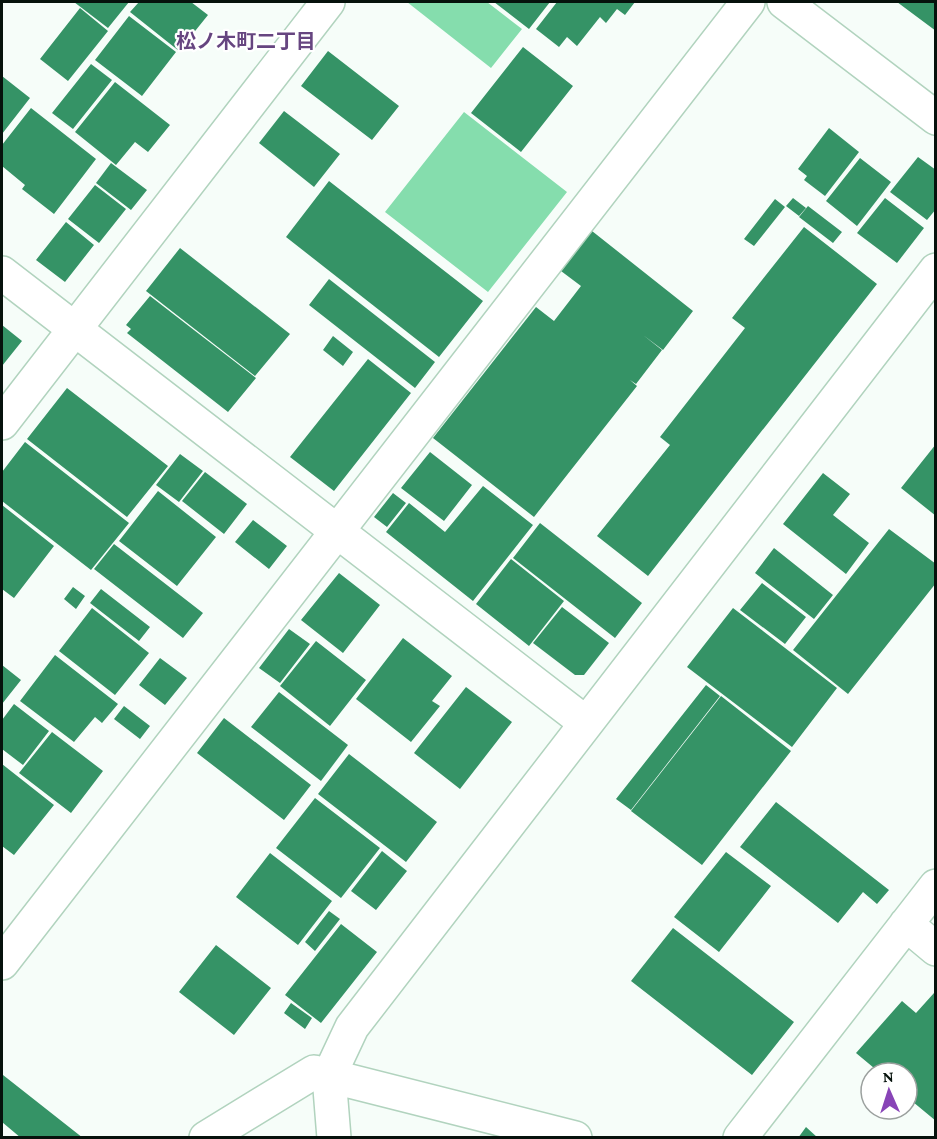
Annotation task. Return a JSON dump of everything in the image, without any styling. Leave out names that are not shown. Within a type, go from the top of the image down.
[{"type":"street","points":[[2,423],[328,2]]},
{"type":"street","points":[[2,963],[747,2]]},
{"type":"street","points":[[783,2],[936,118]]},
{"type":"street","points":[[334,1137],[329,1076],[352,1027],[936,270]]},
{"type":"street","points":[[2,273],[586,723]]},
{"type":"street","points":[[740,1137],[936,886]]},
{"type":"street","points":[[906,924],[936,949]]},
{"type":"street","points":[[206,1137],[315,1072],[575,1137]]},
{"type":"green space","points":[[407,2],[487,2],[522,29],[491,68]]},
{"type":"green space","points":[[464,112],[567,192],[488,292],[385,212]]},
{"type":"building","points":[[74,2],[129,2],[108,28]]},
{"type":"building","points":[[139,2],[191,2],[208,15],[179,51],[130,12]]},
{"type":"building","points":[[494,2],[550,2],[529,29]]},
{"type":"building","points":[[557,2],[635,2],[625,15],[617,9],[606,23],[600,17],[577,46],[567,37],[559,47],[536,29]]},
{"type":"building","points":[[897,2],[936,2],[936,31]]},
{"type":"building","points":[[80,8],[108,31],[68,81],[40,59]]},
{"type":"building","points":[[129,16],[176,52],[142,96],[95,60]]},
{"type":"building","points":[[523,47],[573,86],[521,152],[471,113]]},
{"type":"building","points":[[328,51],[399,106],[372,140],[301,86]]},
{"type":"building","points":[[91,64],[112,80],[73,129],[52,113]]},
{"type":"building","points":[[2,76],[30,98],[2,134]]},
{"type":"building","points":[[115,82],[170,125],[148,152],[135,142],[116,165],[75,132]]},
{"type":"building","points":[[31,108],[96,159],[54,214],[22,189],[25,185],[2,166],[2,145]]},
{"type":"building","points":[[284,111],[340,154],[314,187],[259,143]]},
{"type":"building","points":[[829,128],[859,152],[825,196],[804,180],[807,176],[798,169]]},
{"type":"building","points":[[918,157],[936,170],[936,209],[927,220],[890,192]]},
{"type":"building","points":[[860,158],[891,182],[857,226],[826,201]]},
{"type":"building","points":[[111,163],[147,190],[131,210],[96,183]]},
{"type":"building","points":[[329,181],[483,301],[439,357],[286,237]]},
{"type":"building","points":[[95,185],[126,209],[99,243],[68,219]]},
{"type":"building","points":[[793,198],[806,208],[799,216],[786,206]]},
{"type":"building","points":[[885,198],[924,228],[897,263],[857,233]]},
{"type":"building","points":[[775,199],[785,207],[754,246],[744,239]]},
{"type":"building","points":[[808,206],[842,232],[833,243],[799,217]]},
{"type":"building","points":[[66,222],[94,245],[65,282],[36,260]]},
{"type":"building","points":[[804,227],[877,284],[648,576],[597,536],[670,445],[660,437],[745,328],[732,318]]},
{"type":"building","points":[[592,231],[693,311],[663,350],[643,335],[662,350],[636,384],[630,380],[637,386],[534,517],[433,438],[536,307],[554,321],[581,286],[561,271]]},
{"type":"building","points":[[180,248],[290,334],[255,376],[146,291]]},
{"type":"building","points":[[329,279],[435,362],[415,388],[309,305]]},
{"type":"building","points":[[150,296],[256,378],[228,412],[127,333],[131,329],[126,325]]},
{"type":"building","points":[[2,325],[22,341],[2,366]]},
{"type":"building","points":[[333,336],[353,352],[343,366],[323,350]]},
{"type":"building","points":[[368,359],[411,393],[334,491],[290,457]]},
{"type":"building","points":[[67,388],[168,466],[127,517],[27,439]]},
{"type":"building","points":[[25,442],[129,523],[91,570],[2,501],[2,472]]},
{"type":"building","points":[[936,444],[936,516],[901,488]]},
{"type":"building","points":[[430,452],[472,485],[444,521],[401,488]]},
{"type":"building","points":[[180,454],[203,471],[179,502],[156,485]]},
{"type":"building","points":[[205,472],[247,504],[224,534],[182,501]]},
{"type":"building","points":[[823,473],[850,494],[833,515],[869,543],[846,574],[783,524]]},
{"type":"building","points":[[483,486],[533,525],[473,601],[386,532],[409,503],[445,532]]},
{"type":"building","points":[[158,491],[216,537],[177,586],[119,541]]},
{"type":"building","points":[[393,493],[406,503],[387,527],[374,517]]},
{"type":"building","points":[[2,505],[54,546],[14,598],[2,589]]},
{"type":"building","points":[[253,520],[287,546],[269,569],[235,542]]},
{"type":"building","points":[[540,523],[642,603],[615,638],[513,558]]},
{"type":"building","points":[[889,529],[936,564],[936,583],[848,694],[793,650]]},
{"type":"building","points":[[114,544],[203,613],[183,638],[94,569]]},
{"type":"building","points":[[774,548],[833,595],[814,619],[755,573]]},
{"type":"building","points":[[511,559],[564,601],[529,646],[476,604]]},
{"type":"building","points":[[339,573],[380,605],[343,653],[301,620]]},
{"type":"building","points":[[762,583],[806,617],[785,644],[740,610]]},
{"type":"building","points":[[73,587],[85,596],[76,609],[64,599]]},
{"type":"building","points":[[101,589],[150,627],[139,641],[90,603]]},
{"type":"building","points":[[562,607],[609,643],[584,675],[575,675],[533,643]]},
{"type":"building","points":[[92,608],[149,653],[115,695],[59,651]]},
{"type":"building","points":[[733,608],[837,688],[792,747],[687,667]]},
{"type":"building","points":[[289,629],[310,644],[280,683],[259,668]]},
{"type":"building","points":[[403,638],[452,676],[432,701],[440,706],[411,742],[356,699]]},
{"type":"building","points":[[316,641],[366,680],[330,726],[280,686]]},
{"type":"building","points":[[55,655],[118,704],[102,723],[95,717],[74,742],[20,701]]},
{"type":"building","points":[[160,658],[187,678],[165,705],[139,685]]},
{"type":"building","points":[[2,665],[21,680],[2,704]]},
{"type":"building","points":[[706,685],[720,696],[631,810],[616,799]]},
{"type":"building","points":[[466,687],[512,722],[460,789],[414,753]]},
{"type":"building","points":[[279,692],[348,745],[321,781],[251,727]]},
{"type":"building","points":[[721,696],[791,751],[702,865],[631,811]]},
{"type":"building","points":[[14,704],[49,731],[23,765],[2,749],[2,720]]},
{"type":"building","points":[[124,706],[150,726],[140,739],[114,719]]},
{"type":"building","points":[[224,718],[311,785],[284,820],[197,753]]},
{"type":"building","points":[[52,732],[103,771],[71,813],[19,773]]},
{"type":"building","points":[[349,754],[437,822],[406,862],[318,794]]},
{"type":"building","points":[[2,764],[54,805],[14,855],[2,846]]},
{"type":"building","points":[[315,798],[380,848],[341,898],[276,848]]},
{"type":"building","points":[[776,802],[889,890],[877,904],[863,892],[838,923],[740,847]]},
{"type":"building","points":[[382,851],[407,871],[376,910],[351,891]]},
{"type":"building","points":[[726,852],[771,886],[719,952],[674,917]]},
{"type":"building","points":[[270,853],[332,901],[298,945],[236,897]]},
{"type":"building","points":[[329,911],[340,919],[315,951],[305,942]]},
{"type":"building","points":[[341,924],[377,952],[321,1023],[285,995]]},
{"type":"building","points":[[673,928],[794,1022],[752,1075],[631,981]]},
{"type":"building","points":[[216,945],[271,988],[234,1035],[179,992]]},
{"type":"building","points":[[934,993],[936,994],[936,1121],[919,1107],[919,1061],[866,1061],[856,1053],[902,1001],[916,1013]]},
{"type":"building","points":[[291,1003],[312,1018],[305,1029],[284,1013]]},
{"type":"building","points":[[3,1075],[83,1138],[21,1138],[2,1122]]},
{"type":"building","points":[[806,1127],[818,1138],[798,1138]]},
{"type":"district","name":"松ノ木町二丁目","points":[[246,41]]}]
